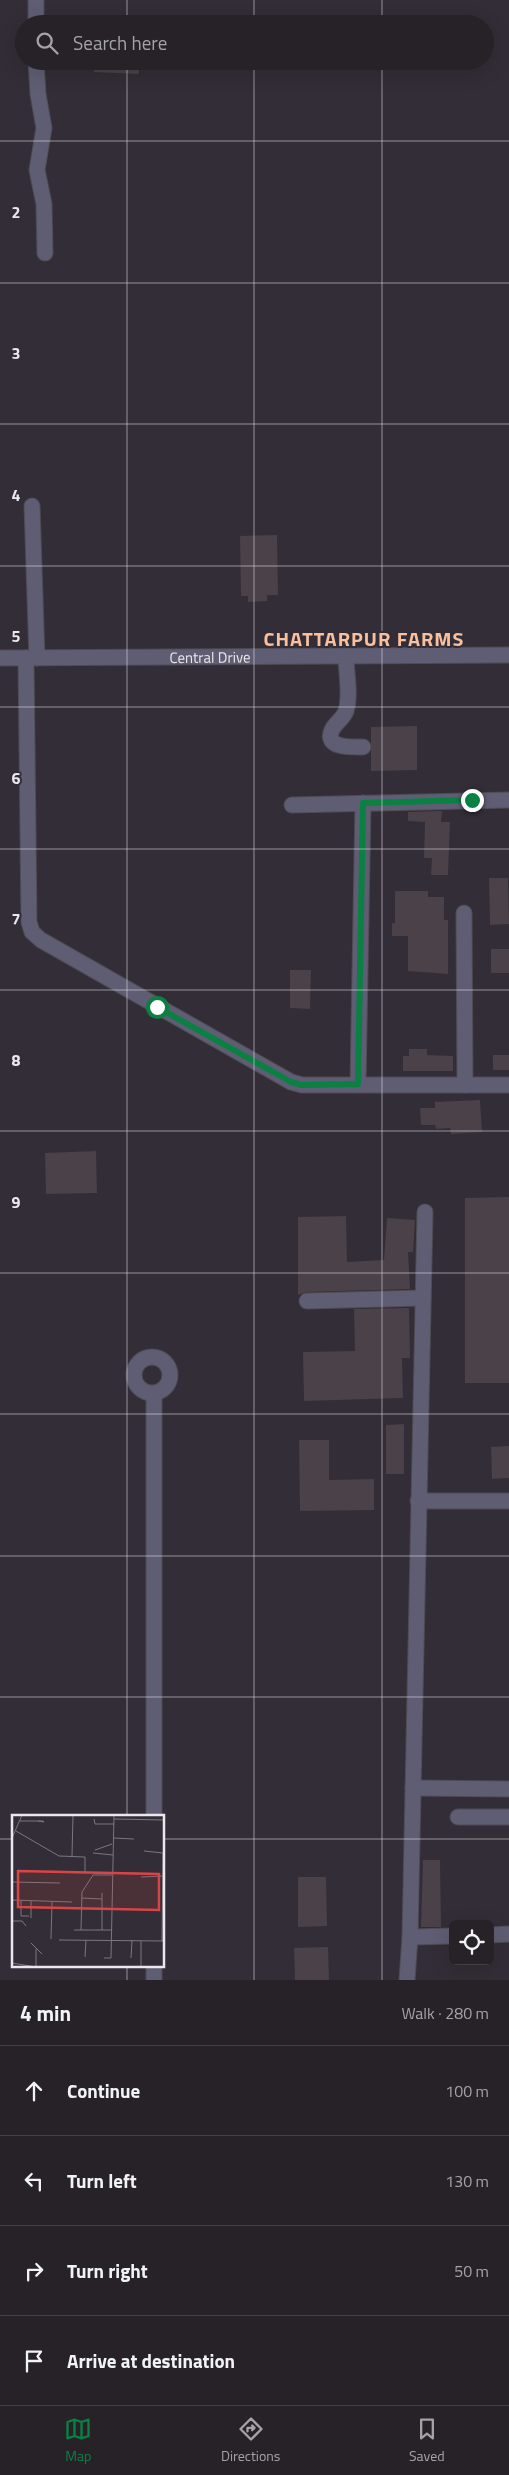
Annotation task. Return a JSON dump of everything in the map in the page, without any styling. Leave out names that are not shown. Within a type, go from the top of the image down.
[{"type":"street","points":[[36,0],[36,15]]},
{"type":"street","points":[[37,70],[38,94],[44,128],[37,170],[44,204],[44,253]]},
{"type":"street","points":[[32,506],[29,911],[32,932],[41,940],[291,1082],[302,1085],[509,1085]]},
{"type":"street","name":"Central Drive","points":[[0,658],[509,655]]},
{"type":"street","points":[[346,656],[346,712],[331,731],[330,736],[332,742],[337,745],[363,747]]},
{"type":"street","points":[[292,805],[509,800]]},
{"type":"street","points":[[358,1084],[363,803]]},
{"type":"street","points":[[464,914],[465,1085]]},
{"type":"street","points":[[407,1980],[410,1937],[425,1212]]},
{"type":"street","points":[[307,1301],[423,1298]]},
{"type":"street","points":[[154,1394],[154,1815]]},
{"type":"street","points":[[418,1501],[509,1501]]},
{"type":"street","points":[[413,1788],[509,1789]]},
{"type":"street","points":[[458,1817],[509,1817]]},
{"type":"street","points":[[494,1935],[509,1934]]},
{"type":"street","points":[[410,1937],[449,1936]]},
{"type":"building","points":[[94,70],[139,70],[139,74],[94,72]]},
{"type":"building","points":[[277,535],[278,595],[267,595],[267,601],[248,602],[248,596],[241,596],[240,536]]},
{"type":"building","points":[[417,726],[417,770],[371,771],[371,727]]},
{"type":"building","points":[[442,811],[441,822],[450,822],[448,875],[431,875],[432,858],[424,858],[425,822],[408,821],[408,812]]},
{"type":"building","points":[[489,878],[508,878],[509,924],[490,925]]},
{"type":"building","points":[[395,891],[428,891],[428,897],[444,897],[444,920],[448,920],[448,974],[408,971],[408,936],[392,936],[392,923],[395,923]]},
{"type":"building","points":[[491,949],[509,949],[509,973],[491,973]]},
{"type":"building","points":[[290,970],[311,970],[310,1009],[290,1008]]},
{"type":"building","points":[[409,1049],[427,1049],[427,1055],[453,1056],[453,1071],[403,1071],[403,1056],[409,1056]]},
{"type":"building","points":[[493,1055],[509,1055],[509,1070],[493,1070]]},
{"type":"building","points":[[480,1100],[482,1132],[451,1134],[450,1128],[436,1129],[435,1125],[421,1125],[420,1108],[435,1108],[435,1102]]},
{"type":"building","points":[[96,1151],[97,1193],[46,1194],[45,1153]]},
{"type":"building","points":[[509,1197],[509,1383],[465,1383],[465,1198]]},
{"type":"building","points":[[346,1216],[347,1262],[384,1260],[387,1218],[415,1220],[413,1252],[408,1252],[410,1289],[307,1292],[298,1295],[298,1217]]},
{"type":"building","points":[[409,1308],[410,1358],[402,1358],[403,1398],[304,1401],[303,1352],[355,1351],[354,1309]]},
{"type":"building","points":[[404,1424],[404,1474],[386,1474],[386,1425]]},
{"type":"building","points":[[299,1440],[329,1440],[329,1480],[374,1479],[374,1510],[300,1511]]},
{"type":"building","points":[[509,1446],[509,1478],[492,1479],[491,1447]]},
{"type":"building","points":[[423,1860],[440,1860],[441,1927],[421,1927]]},
{"type":"building","points":[[298,1877],[326,1877],[327,1926],[298,1927]]},
{"type":"building","points":[[328,1947],[329,1980],[295,1980],[294,1948]]},
{"type":"district","name":"CHATTARPUR FARMS","points":[[364,638]]},
{"type":"route","points":[[157,1007],[291,1082],[302,1085],[358,1084],[363,803],[472,800]]}]
